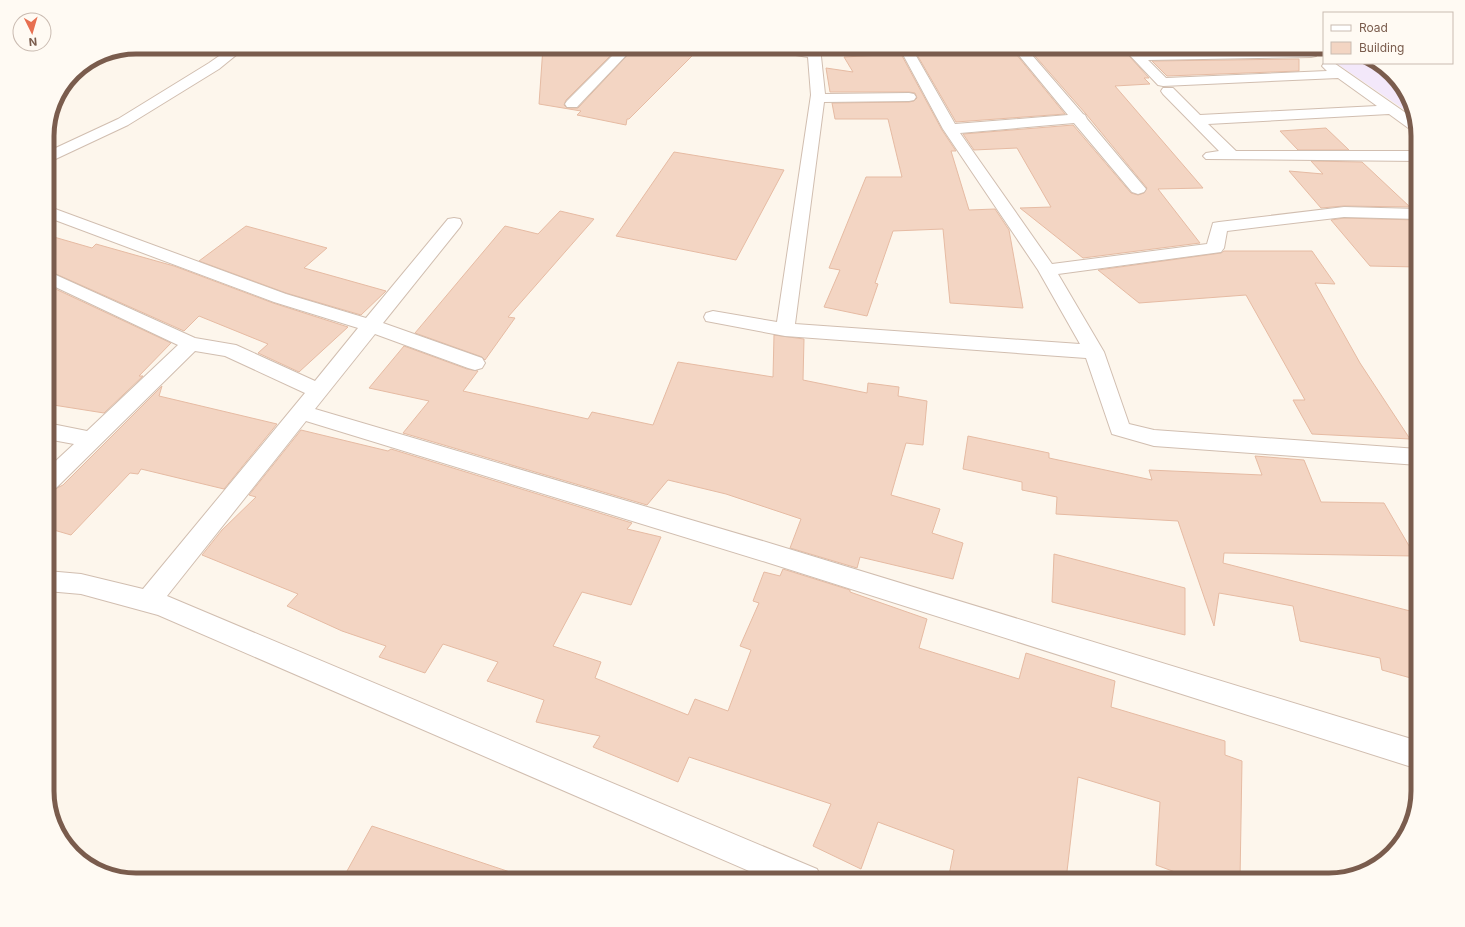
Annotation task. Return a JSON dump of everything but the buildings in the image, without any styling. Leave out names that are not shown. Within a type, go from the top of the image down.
[{"type":"street","points":[[54,155],[123,122],[214,66],[230,54]]},
{"type":"street","points":[[572,104],[621,54]]},
{"type":"street","points":[[785,330],[818,98],[813,54]]},
{"type":"street","points":[[909,54],[950,128],[1047,270],[1094,352],[1120,429],[1154,438],[1411,456]]},
{"type":"street","points":[[1024,54],[1080,118],[1138,189]]},
{"type":"street","points":[[1134,54],[1163,82],[1340,74]]},
{"type":"street","points":[[1312,54],[1323,62]]},
{"type":"street","points":[[1325,64],[1409,122]]},
{"type":"street","points":[[1168,91],[1232,156]]},
{"type":"street","points":[[818,98],[910,98]]},
{"type":"street","points":[[1196,120],[1392,110]]},
{"type":"street","points":[[950,128],[1080,118]]},
{"type":"street","points":[[1212,156],[1411,156]]},
{"type":"street","points":[[1047,270],[1215,248],[1219,227],[1344,212],[1411,214]]},
{"type":"street","points":[[54,214],[280,298],[371,326],[475,363]]},
{"type":"street","points":[[148,602],[454,223]]},
{"type":"street","points":[[54,279],[191,344],[229,350],[319,391]]},
{"type":"street","points":[[713,316],[785,330],[1094,352]]},
{"type":"street","points":[[54,476],[191,344]]},
{"type":"street","points":[[301,412],[766,552],[1411,753]]},
{"type":"street","points":[[54,432],[93,440]]},
{"type":"street","points":[[54,582],[81,584],[162,605],[790,873]]},
{"type":"shaded area","points":[[1337,64],[1368,64],[1379,71],[1394,86],[1403,100],[1407,112]]}]
